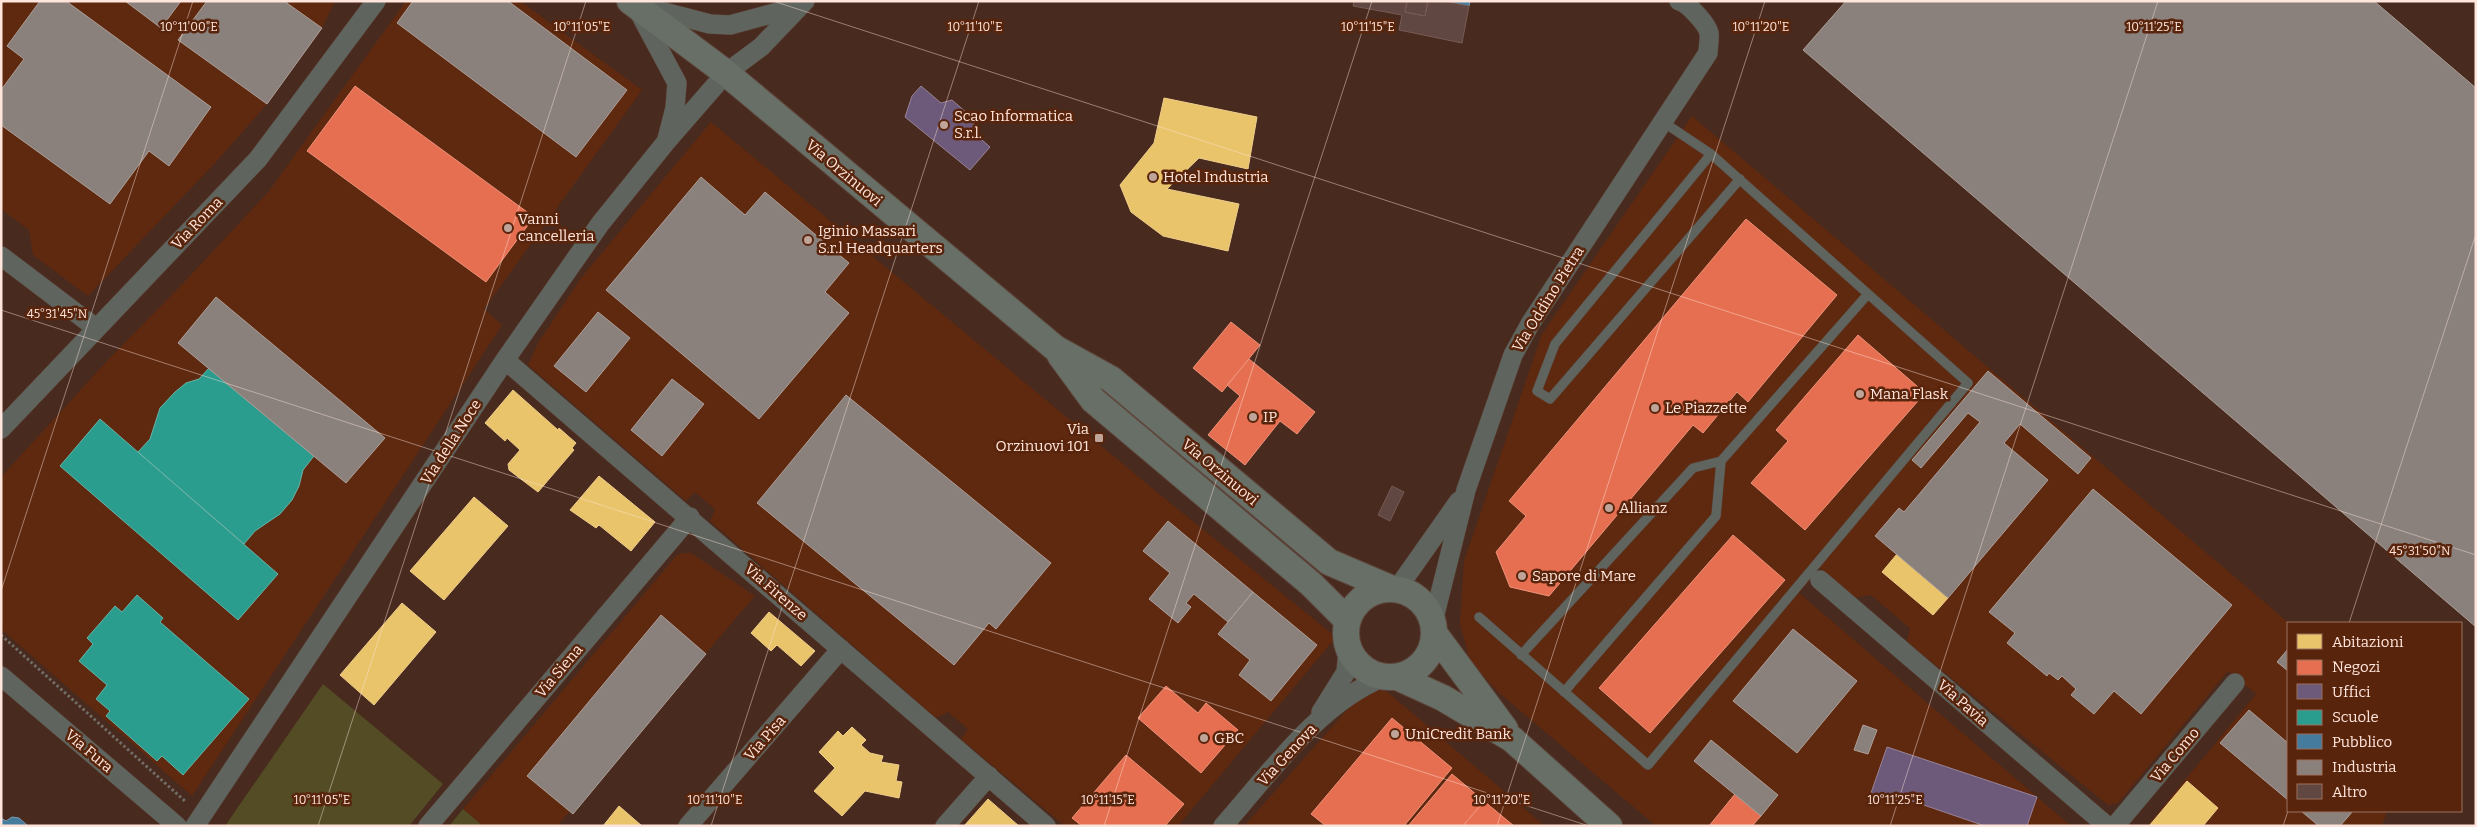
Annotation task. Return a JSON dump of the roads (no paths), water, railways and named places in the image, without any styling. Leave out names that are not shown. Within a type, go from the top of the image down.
[{"type":"main road","name":"Via Orzinuovi","points":[[632,3],[726,73],[1055,348],[1110,379],[1329,562],[1393,589],[1405,591],[1419,599],[1430,613],[1434,628],[1512,739]]},
{"type":"main road","name":"Via Orzinuovi","points":[[1055,348],[1093,400],[1311,584],[1347,620]]},
{"type":"main road","points":[[1348,648],[1345,634],[1347,620],[1352,608],[1368,594],[1393,589]]},
{"type":"main road","points":[[1391,677],[1413,671],[1425,660],[1430,653],[1434,628]]},
{"type":"main road","name":"Via Orzinuovi","points":[[1348,648],[1366,671],[1391,677],[1443,698],[1512,739],[1609,826]]},
{"type":"street","name":"Via Roma","points":[[1,429],[258,159],[376,1]]},
{"type":"street","name":"Via Oddino Pietra","points":[[1434,628],[1466,490],[1513,355],[1530,324],[1708,53],[1709,31],[1683,2]]},
{"type":"street","points":[[632,3],[710,24],[730,25],[803,4]]},
{"type":"street","points":[[632,3],[677,83],[675,108],[666,142]]},
{"type":"street","name":"Via della Noce","points":[[197,822],[505,360],[600,224],[666,142],[726,73],[761,47],[803,4]]},
{"type":"street","points":[[1,256],[96,328]]},
{"type":"street","name":"Via Firenze","points":[[505,360],[690,517],[1046,826]]},
{"type":"street","points":[[1393,589],[1466,490]]},
{"type":"street","name":"Via Siena","points":[[428,826],[690,517]]},
{"type":"street","name":"Via Pavia","points":[[1820,580],[2107,826]]},
{"type":"street","name":"Via Genova","points":[[1223,826],[1312,726],[1343,677],[1348,648]]},
{"type":"street","name":"Via Pisa","points":[[688,826],[841,649]]},
{"type":"street","name":"Via Fura","points":[[1,676],[177,826]]},
{"type":"street","name":"Via Genova","points":[[1312,726],[1366,685],[1391,677]]},
{"type":"street","name":"Via Como","points":[[2115,826],[2235,683]]},
{"type":"street","points":[[945,826],[989,776]]},
{"type":"lane","points":[[1478,617],[1648,765],[1968,383],[1711,154],[1663,122]]},
{"type":"lane","points":[[1711,154],[1556,344],[1537,391],[1550,399],[1740,179]]},
{"type":"lane","points":[[1521,655],[1693,468],[1721,461],[1868,294]]},
{"type":"lane","points":[[1564,692],[1716,516],[1721,461]]},
{"type":"place","name":"Scao Informatica S.r.l.","points":[[944,125]]},
{"type":"place","name":"Hotel Industria","points":[[1153,177]]},
{"type":"place","name":"Vanni cancelleria","points":[[508,228]]},
{"type":"place","name":"Iginio Massari S.r.l Headquarters","points":[[808,240]]},
{"type":"place","name":"Mana Flask","points":[[1860,394]]},
{"type":"place","name":"Le Piazzette","points":[[1655,408]]},
{"type":"place","name":"IP","points":[[1253,417]]},
{"type":"place","name":"Via Orzinuovi 101","points":[[1099,438]]},
{"type":"place","name":"Allianz","points":[[1609,508]]},
{"type":"place","name":"Sapore di Mare","points":[[1522,576]]},
{"type":"place","name":"UniCredit Bank","points":[[1395,734]]},
{"type":"place","name":"GBC","points":[[1204,738]]}]
